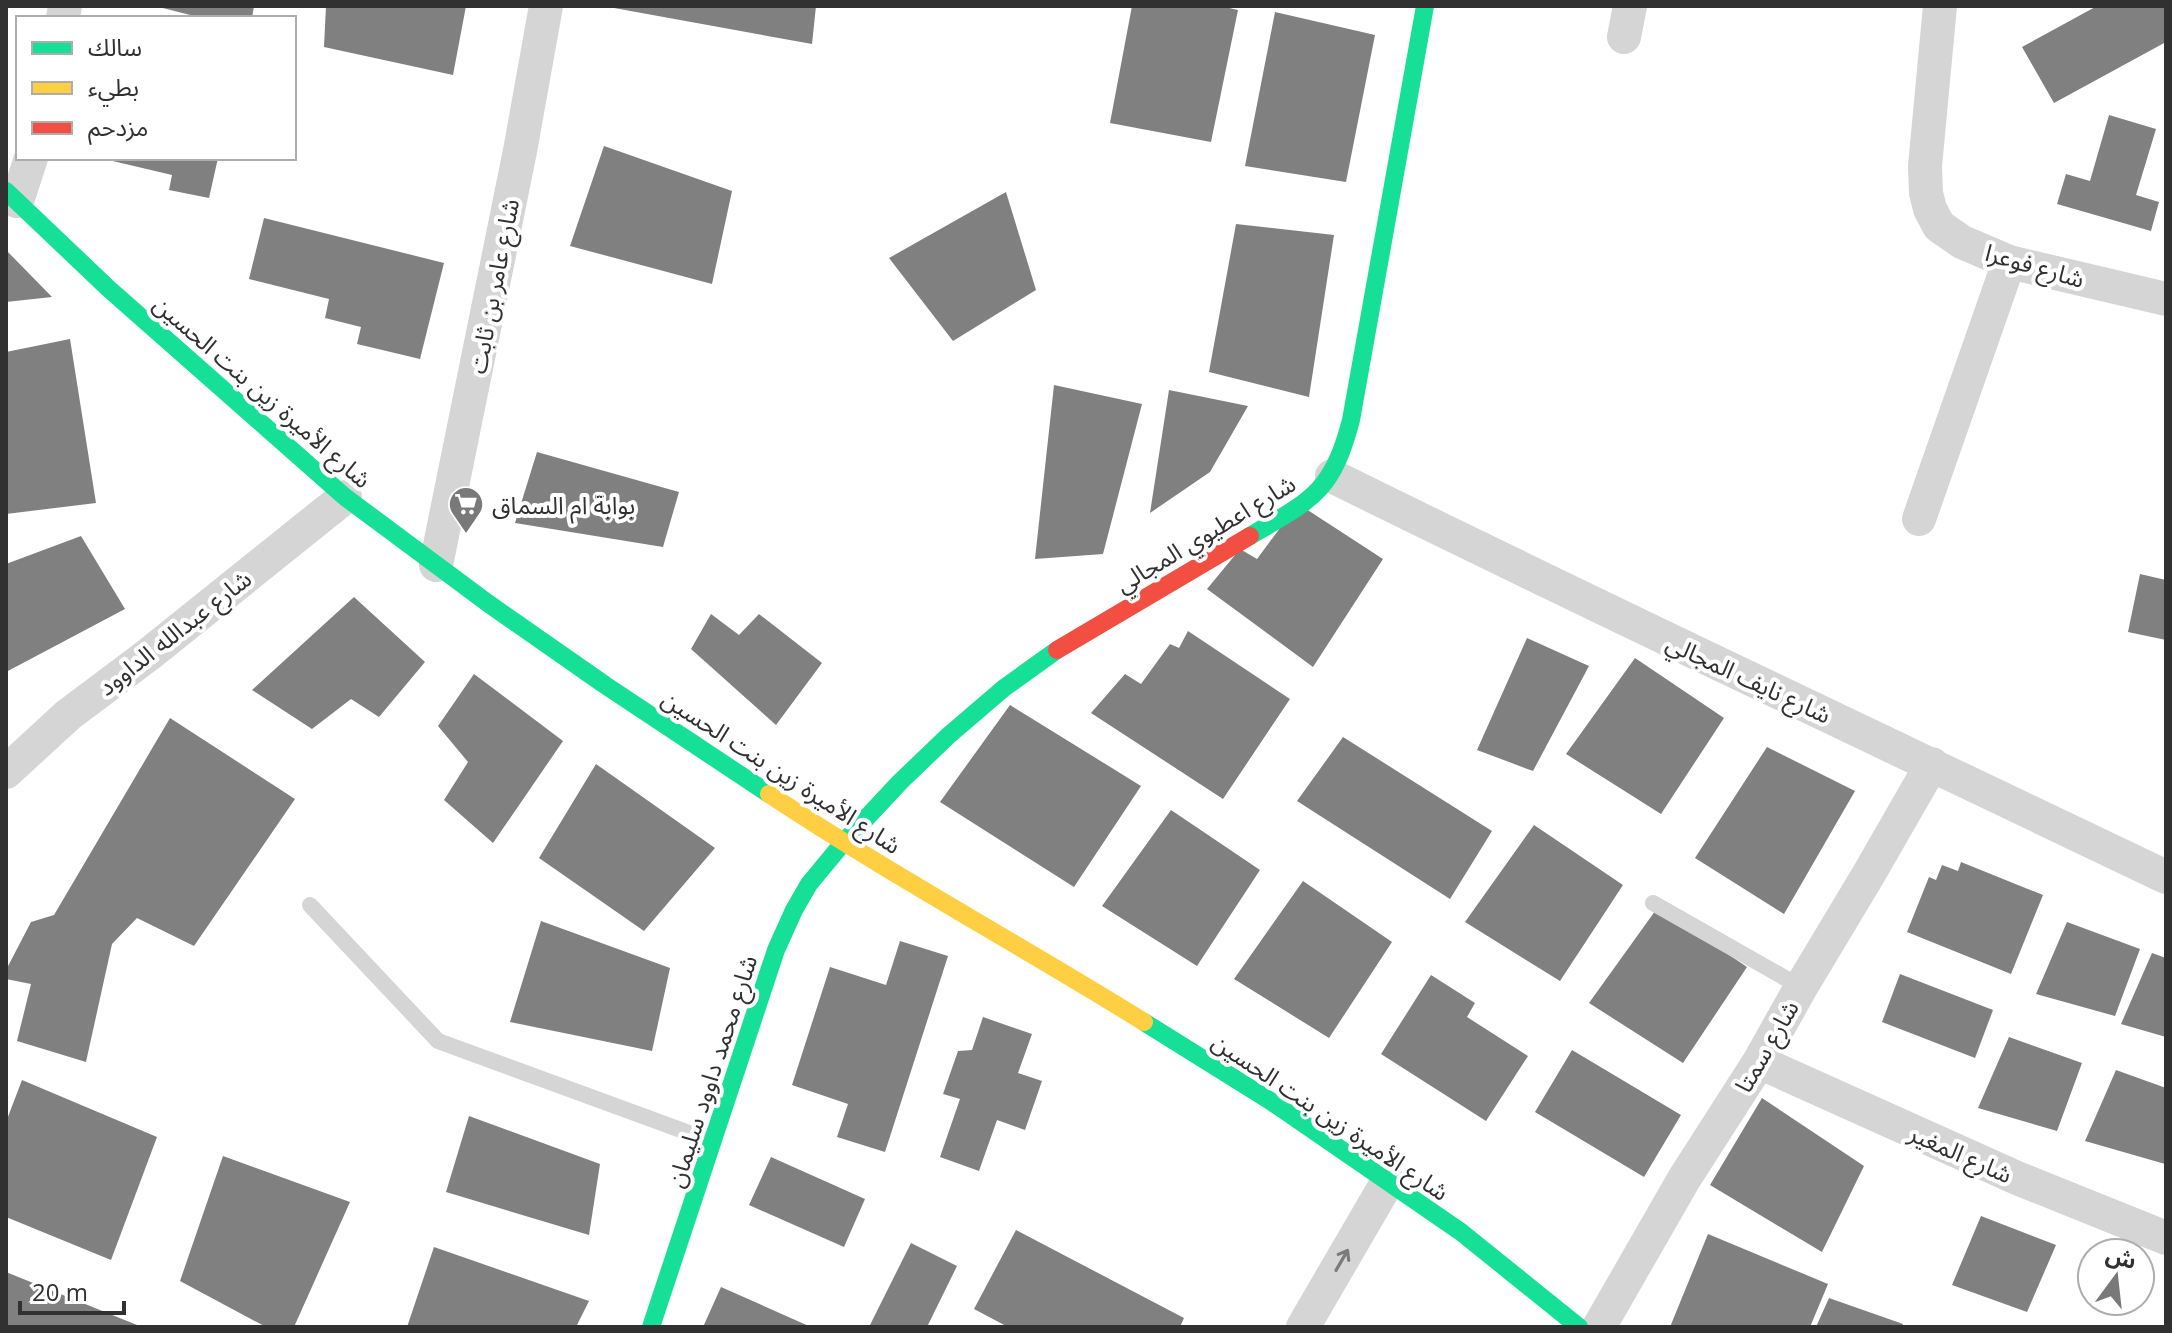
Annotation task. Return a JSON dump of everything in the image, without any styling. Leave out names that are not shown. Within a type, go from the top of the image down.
[{"type":"street","name":"شارع عامر بن ثابت","points":[[436,565],[494,284],[546,6]]},
{"type":"street","name":"شارع اعطيوي المجالي","points":[[843,843],[948,736],[1046,656],[1296,509],[1316,495],[1332,476],[1343,452],[1351,420],[1425,6]]},
{"type":"street","name":"شارع فوعرا","points":[[1940,6],[1925,166],[1926,193],[1939,226],[1962,242],[2009,262],[2166,299]]},
{"type":"street","points":[[12,196],[30,160]]},
{"type":"street","name":"شارع الأميرة زين بنت الحسين","points":[[12,196],[109,289],[345,497],[436,565],[605,685],[843,843],[1063,972],[1269,1100],[1461,1232],[1579,1327]]},
{"type":"street","points":[[1919,519],[2009,262]]},
{"type":"street","name":"شارع نايف المجالي","points":[[1332,476],[2166,877]]},
{"type":"street","name":"شارع عبدالله الداوود","points":[[6,772],[68,715],[345,497]]},
{"type":"street","name":"شارع سمتا","points":[[1599,1327],[1684,1179],[1759,1062],[1932,764]]},
{"type":"street","name":"شارع محمد داوود سليمان","points":[[651,1327],[776,950],[809,884],[843,843]]},
{"type":"street","name":"شارع المغير","points":[[1759,1062],[2017,1178],[2166,1238]]},
{"type":"street","points":[[1303,1327],[1388,1181]]},
{"type":"lane","points":[[1653,903],[1801,987]]},
{"type":"lane","points":[[310,905],[438,1041],[713,1141]]},
{"type":"building","points":[[155,6],[254,6],[252,16],[194,16]]},
{"type":"building","points":[[326,6],[466,6],[453,75],[324,47]]},
{"type":"building","points":[[614,6],[816,6],[812,44]]},
{"type":"building","points":[[1132,6],[1221,6],[1238,10],[1211,142],[1110,123]]},
{"type":"building","points":[[2097,6],[2166,6],[2166,42],[2054,103],[2022,47]]},
{"type":"building","points":[[1275,12],[1375,35],[1346,182],[1245,166]]},
{"type":"building","points":[[2109,115],[2156,129],[2136,195],[2159,202],[2151,231],[2057,204],[2066,174],[2090,181]]},
{"type":"building","points":[[604,146],[732,191],[712,284],[570,246]]},
{"type":"building","points":[[108,160],[218,160],[209,198],[169,190],[172,175]]},
{"type":"building","points":[[1006,192],[1036,290],[953,341],[889,258]]},
{"type":"building","points":[[264,218],[444,263],[420,359],[357,344],[361,327],[325,318],[329,299],[249,279]]},
{"type":"building","points":[[1236,224],[1334,235],[1309,397],[1209,372]]},
{"type":"building","points":[[6,250],[52,297],[6,302]]},
{"type":"building","points":[[70,339],[96,503],[6,514],[6,352]]},
{"type":"building","points":[[1054,385],[1142,404],[1103,554],[1035,559]]},
{"type":"building","points":[[1169,390],[1248,406],[1210,472],[1150,513]]},
{"type":"building","points":[[537,452],[679,492],[663,547],[515,523]]},
{"type":"building","points":[[1303,507],[1383,559],[1313,667],[1207,589],[1240,549],[1257,559],[1286,520]]},
{"type":"building","points":[[81,536],[125,609],[6,672],[6,564]]},
{"type":"building","points":[[2140,574],[2166,580],[2166,640],[2128,632]]},
{"type":"building","points":[[354,597],[425,662],[379,717],[351,699],[312,729],[252,690]]},
{"type":"building","points":[[711,614],[739,635],[759,614],[822,663],[776,725],[691,649]]},
{"type":"building","points":[[1188,631],[1290,699],[1223,799],[1091,713],[1125,674],[1141,684],[1170,644],[1179,648]]},
{"type":"building","points":[[1527,638],[1589,666],[1533,771],[1477,750]]},
{"type":"building","points":[[1635,658],[1724,718],[1661,814],[1566,754]]},
{"type":"building","points":[[474,674],[563,741],[493,843],[444,800],[468,762],[438,726]]},
{"type":"building","points":[[1010,705],[1141,786],[1074,887],[940,802]]},
{"type":"building","points":[[170,718],[295,799],[194,946],[137,918],[112,944],[86,1062],[17,1041],[31,984],[6,979],[6,970],[31,922],[54,915]]},
{"type":"building","points":[[1343,737],[1492,831],[1450,899],[1297,801]]},
{"type":"building","points":[[1767,747],[1855,791],[1784,914],[1695,858]]},
{"type":"building","points":[[596,764],[715,848],[644,931],[539,858]]},
{"type":"building","points":[[1171,810],[1260,870],[1197,966],[1102,906]]},
{"type":"building","points":[[1534,825],[1623,885],[1560,981],[1465,922]]},
{"type":"building","points":[[1961,862],[2043,895],[2011,974],[1907,932],[1929,877],[1936,880],[1942,865],[1958,871]]},
{"type":"building","points":[[1303,881],[1392,942],[1329,1038],[1234,979]]},
{"type":"building","points":[[1658,907],[1747,967],[1683,1063],[1589,1003]]},
{"type":"building","points":[[541,921],[670,968],[652,1051],[510,1022]]},
{"type":"building","points":[[2067,922],[2140,949],[2115,1016],[2036,994]]},
{"type":"building","points":[[900,941],[948,956],[885,1152],[837,1137],[848,1104],[792,1085],[830,967],[886,985]]},
{"type":"building","points":[[2152,953],[2166,958],[2166,1037],[2121,1024]]},
{"type":"building","points":[[1900,974],[1993,1010],[1975,1058],[1882,1022]]},
{"type":"building","points":[[1431,975],[1475,1003],[1467,1017],[1528,1056],[1486,1121],[1381,1054]]},
{"type":"building","points":[[983,1017],[1032,1034],[1018,1073],[1042,1081],[1025,1130],[997,1120],[979,1171],[940,1157],[960,1099],[943,1094],[958,1051],[972,1050]]},
{"type":"building","points":[[2009,1037],[2082,1063],[2057,1131],[1978,1108]]},
{"type":"building","points":[[1572,1050],[1681,1115],[1644,1177],[1535,1112]]},
{"type":"building","points":[[2116,1070],[2166,1088],[2165,1164],[2085,1141]]},
{"type":"building","points":[[22,1080],[157,1137],[111,1260],[6,1217],[6,1122]]},
{"type":"building","points":[[1762,1098],[1864,1166],[1822,1252],[1710,1185]]},
{"type":"building","points":[[469,1116],[600,1164],[589,1235],[446,1192]]},
{"type":"building","points":[[223,1156],[350,1202],[294,1327],[266,1327],[180,1281]]},
{"type":"building","points":[[771,1157],[865,1199],[844,1247],[749,1205]]},
{"type":"building","points":[[1981,1216],[2056,1245],[2027,1312],[1952,1285]]},
{"type":"building","points":[[1016,1230],[1184,1318],[1180,1327],[1008,1327],[974,1309]]},
{"type":"building","points":[[1708,1234],[1828,1284],[1810,1327],[1670,1327]]},
{"type":"building","points":[[911,1243],[957,1266],[927,1327],[869,1327]]},
{"type":"building","points":[[434,1247],[589,1301],[576,1327],[407,1327]]},
{"type":"building","points":[[6,1272],[142,1327],[6,1327]]},
{"type":"building","points":[[721,1287],[811,1327],[703,1327]]},
{"type":"building","points":[[1829,1298],[1903,1324],[1902,1327],[1816,1327]]},
{"type":"traffic: fast","points":[[1250,536],[1289,513],[1316,492],[1336,464],[1344,444],[1351,420],[1425,6]]},
{"type":"traffic: fast","points":[[6,191],[109,289],[345,497],[489,604],[769,794]]},
{"type":"traffic: fast","points":[[651,1327],[776,950],[809,884],[900,782],[948,736],[1004,688],[1057,650]]},
{"type":"traffic: fast","points":[[1144,1022],[1269,1100],[1461,1232],[1579,1327]]},
{"type":"traffic: slow","points":[[769,794],[1144,1022]]},
{"type":"traffic: jam","points":[[1057,650],[1250,536]]},
{"type":"place","name":"بوابة ام السماق","points":[[466,535]]}]
